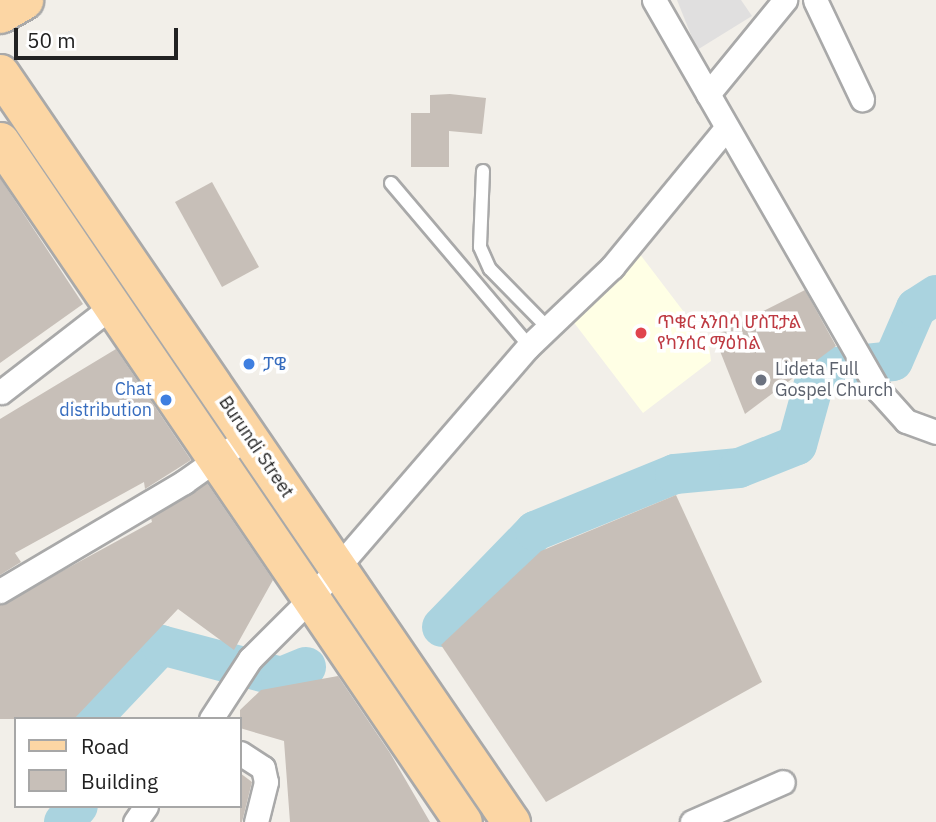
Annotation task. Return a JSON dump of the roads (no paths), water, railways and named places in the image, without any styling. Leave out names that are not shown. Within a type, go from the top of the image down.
[{"type":"main road","points":[[0,14],[24,0]]},
{"type":"main road","name":"Burundi Street","points":[[0,73],[508,821]]},
{"type":"main road","points":[[0,141],[463,822]]},
{"type":"street","points":[[654,0],[879,391],[906,421],[936,432]]},
{"type":"street","points":[[708,94],[785,0]]},
{"type":"street","points":[[815,0],[862,99]]},
{"type":"street","points":[[212,717],[250,659],[312,597],[529,346],[612,267],[726,128]]},
{"type":"street","points":[[1,392],[111,307]]},
{"type":"street","points":[[0,591],[215,460],[249,436]]},
{"type":"street","points":[[242,754],[263,768],[266,782],[256,822]]},
{"type":"street","points":[[692,822],[783,782]]},
{"type":"lane","points":[[483,171],[480,247],[490,269],[548,328]]},
{"type":"lane","points":[[391,183],[432,226],[529,346]]},
{"type":"waterway","points":[[442,627],[535,531],[675,474],[739,468],[797,445],[818,369],[893,361],[916,308],[936,295]]},
{"type":"waterway","points":[[93,717],[161,645],[281,677],[306,667]]},
{"type":"waterway","points":[[64,822],[76,808]]},
{"type":"place","name":"ጥቁር አንበሳ ሆስፒታል የካንሰር ማዕከል","points":[[641,333]]},
{"type":"place","name":"ፓዌ","points":[[249,364]]},
{"type":"place","name":"Lideta Full Gospel Church","points":[[761,380]]},
{"type":"place","name":"Chat distribution","points":[[166,400]]}]
